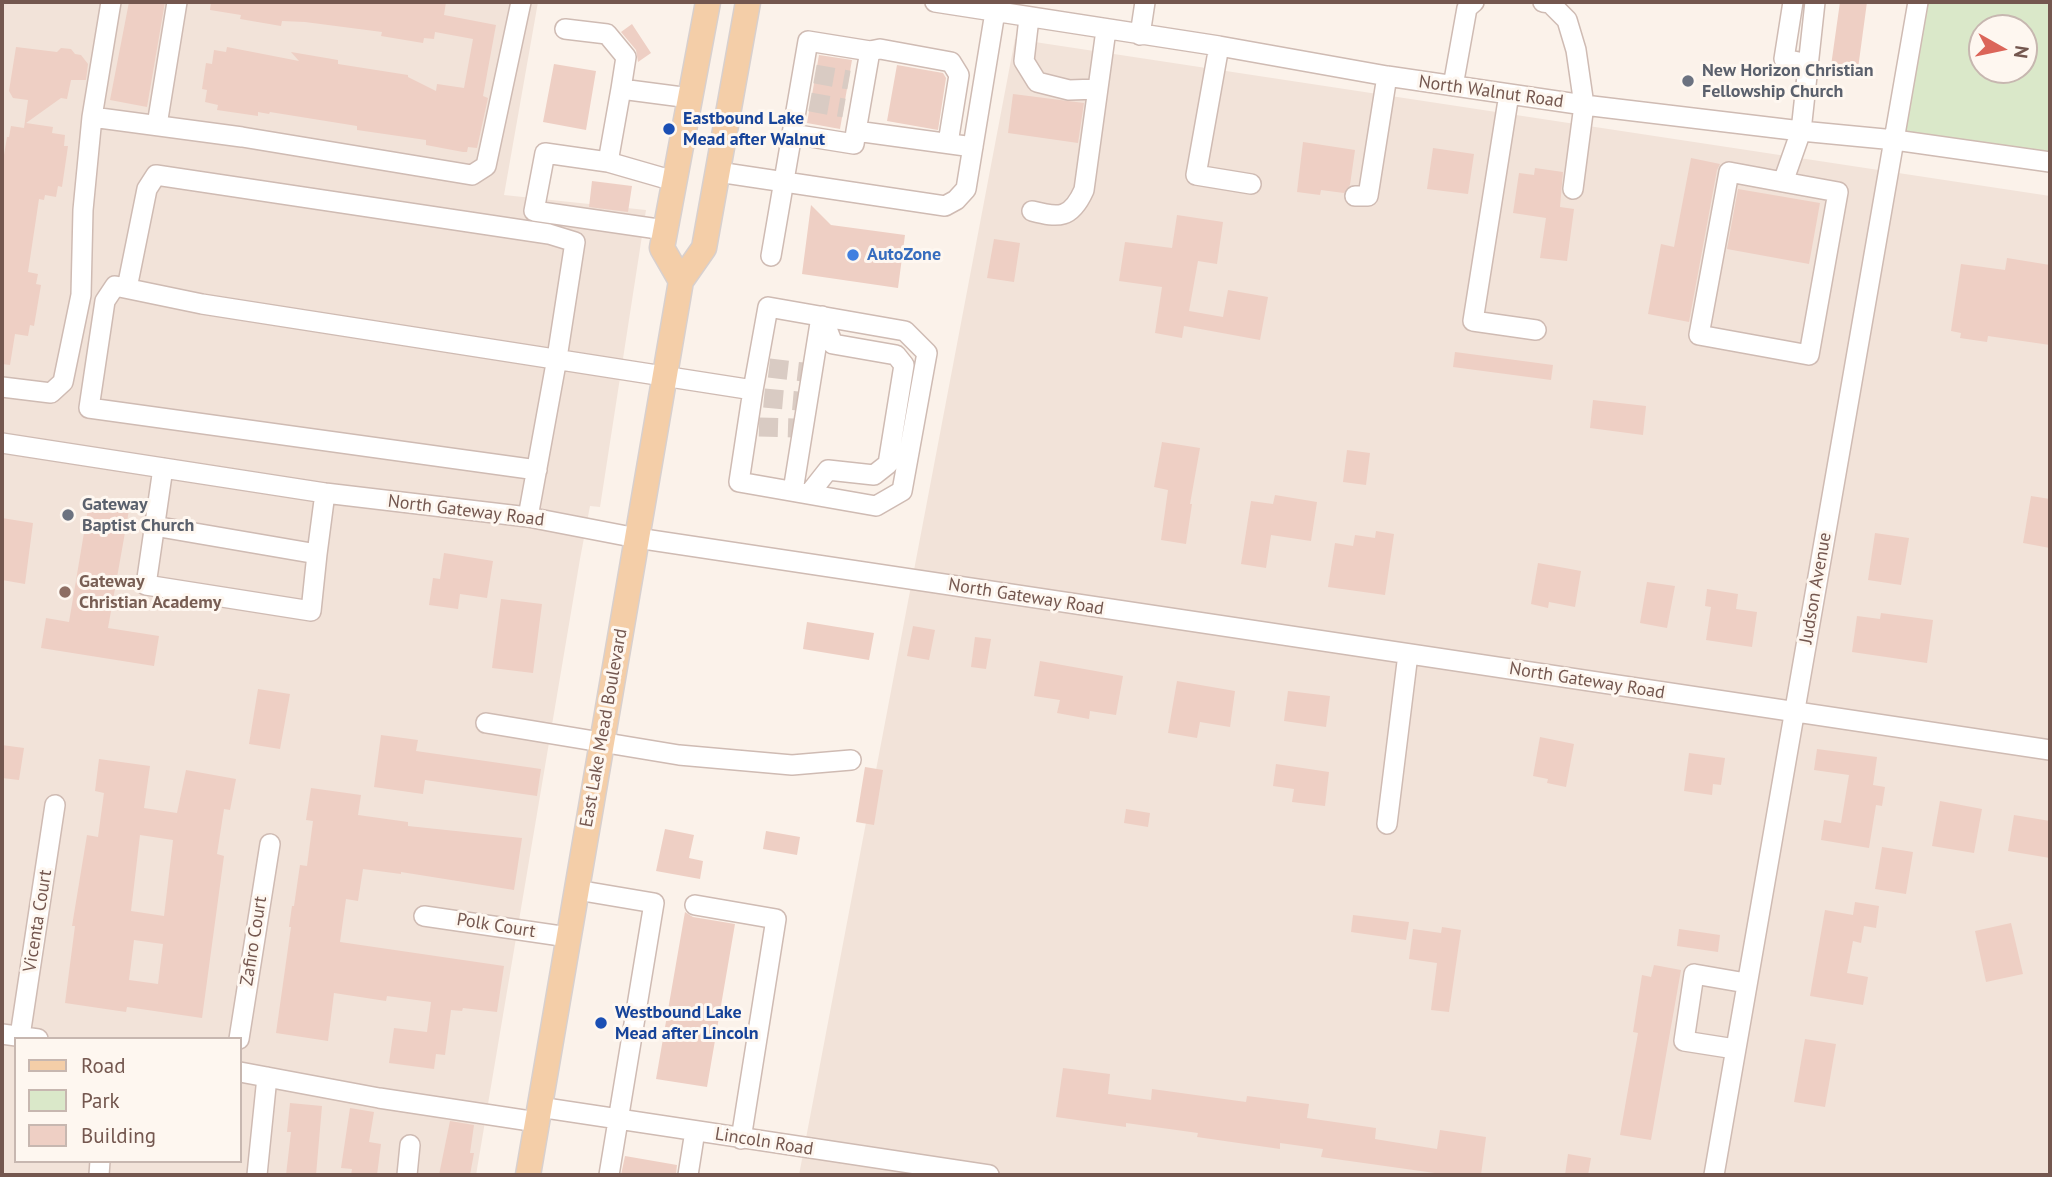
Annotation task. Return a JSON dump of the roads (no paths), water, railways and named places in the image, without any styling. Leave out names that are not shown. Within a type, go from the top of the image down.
[{"type":"main road","points":[[681,281],[662,248],[708,2]]},
{"type":"main road","name":"East Lake Mead Boulevard","points":[[528,1175],[681,281],[704,248],[748,2]]},
{"type":"street","points":[[2,387],[51,393],[63,382],[81,295],[83,210],[92,117],[111,2]]},
{"type":"street","points":[[157,125],[177,2]]},
{"type":"street","points":[[92,117],[472,175],[486,166],[521,2]]},
{"type":"street","name":"North Walnut Road","points":[[935,2],[995,7],[1029,18],[1584,105],[1895,140],[2050,162]]},
{"type":"street","points":[[1140,35],[1145,2]]},
{"type":"street","points":[[1453,86],[1467,8],[1474,2]]},
{"type":"street","points":[[1543,2],[1550,3],[1567,20],[1576,50],[1584,105],[1573,189]]},
{"type":"street","points":[[1793,2],[1784,60],[1808,64]]},
{"type":"street","points":[[1783,182],[1801,131],[1815,2]]},
{"type":"street","name":"Judson Avenue","points":[[1714,1175],[1918,2]]},
{"type":"street","points":[[718,172],[945,206],[956,200],[966,189],[995,7]]},
{"type":"street","points":[[1029,18],[1024,61],[1037,82],[1069,90],[1098,89]]},
{"type":"street","points":[[565,29],[607,34],[626,57],[608,162]]},
{"type":"street","points":[[1032,211],[1059,217],[1069,212],[1079,201],[1087,180],[1106,30]]},
{"type":"street","points":[[771,256],[792,134],[804,102],[809,73],[808,41],[870,51],[880,49],[951,62],[960,75],[948,144]]},
{"type":"street","points":[[1219,46],[1196,176],[1251,184]]},
{"type":"street","points":[[792,134],[854,144],[856,131],[852,109],[857,81],[870,51]]},
{"type":"street","points":[[1355,196],[1368,196],[1387,76]]},
{"type":"street","points":[[621,89],[690,98]]},
{"type":"street","points":[[1509,94],[1472,321],[1536,330]]},
{"type":"street","points":[[856,131],[973,147]]},
{"type":"street","points":[[665,230],[534,211],[545,153],[608,162],[674,181]]},
{"type":"street","points":[[1729,172],[1783,182],[1838,192],[1809,355],[1699,335],[1729,172]]},
{"type":"street","points":[[127,288],[147,189],[156,175],[549,234],[575,242],[528,517]]},
{"type":"street","points":[[537,470],[89,408],[104,301],[115,286],[202,304],[665,375],[756,395]]},
{"type":"street","points":[[768,307],[822,316],[905,331],[927,353],[902,491],[876,506],[738,482],[753,426],[756,395],[763,367],[768,307]]},
{"type":"street","points":[[801,492],[799,428],[808,372],[822,316]]},
{"type":"street","points":[[801,492],[828,470],[874,475],[887,464],[904,365],[896,355],[833,344],[822,316]]},
{"type":"street","name":"North Gateway Road","points":[[2,443],[326,493],[528,517],[637,538],[2050,750]]},
{"type":"street","points":[[163,468],[146,585],[311,611],[326,493]]},
{"type":"street","points":[[154,526],[317,554]]},
{"type":"street","points":[[1387,824],[1408,654]]},
{"type":"street","points":[[486,723],[679,755],[792,765],[851,760]]},
{"type":"street","name":"Vicenta Court","points":[[20,1036],[55,805]]},
{"type":"street","name":"Zafiro Court","points":[[239,1037],[270,844]]},
{"type":"street","points":[[577,890],[654,903],[609,1175]]},
{"type":"street","points":[[695,905],[776,919],[741,1139]]},
{"type":"street","name":"Polk Court","points":[[424,916],[568,937]]},
{"type":"street","points":[[1735,1049],[1684,1041],[1694,974],[1746,983]]},
{"type":"street","name":"Lincoln Road","points":[[242,1072],[379,1098],[618,1119],[940,1172],[989,1175]]},
{"type":"street","points":[[257,1175],[267,1077]]},
{"type":"street","points":[[688,1175],[695,1131]]},
{"type":"street","points":[[407,1175],[410,1145]]},
{"type":"tunnel","points":[[815,74],[849,80]]},
{"type":"tunnel","points":[[810,102],[844,108]]},
{"type":"tunnel","points":[[769,368],[803,372]]},
{"type":"tunnel","points":[[764,398],[798,401]]},
{"type":"tunnel","points":[[759,427],[794,428]]},
{"type":"place","name":"New Horizon Christian Fellowship Church","points":[[1688,81]]},
{"type":"place","name":"Eastbound Lake Mead after Walnut","points":[[669,129]]},
{"type":"place","name":"AutoZone","points":[[853,255]]},
{"type":"place","name":"Gateway Baptist Church","points":[[68,515]]},
{"type":"place","name":"Gateway Christian Academy","points":[[65,592]]},
{"type":"place","name":"Westbound Lake Mead after Lincoln","points":[[601,1023]]}]
